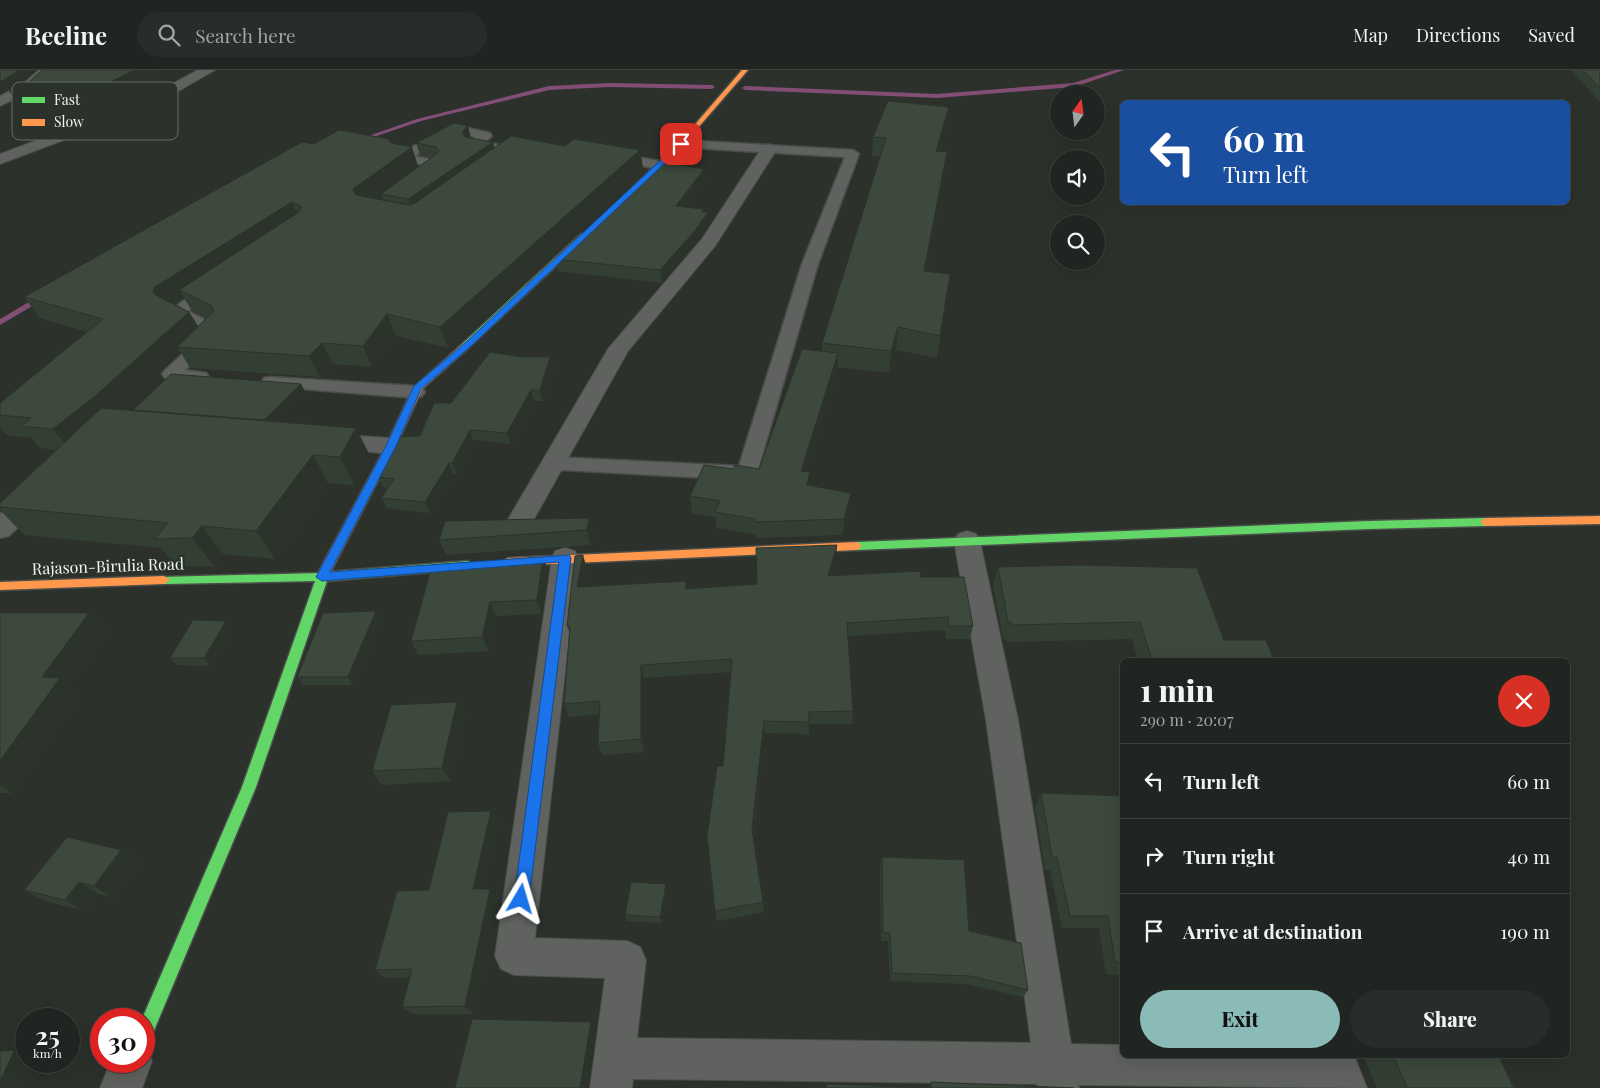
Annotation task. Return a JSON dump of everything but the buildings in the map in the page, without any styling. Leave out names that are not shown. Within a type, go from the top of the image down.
[{"type":"street","points":[[34,82],[47,70]]},
{"type":"street","points":[[178,86],[208,70]]},
{"type":"street","points":[[626,197],[681,144],[744,70]]},
{"type":"street","points":[[0,102],[12,95]]},
{"type":"street","points":[[0,159],[51,140]]},
{"type":"street","points":[[520,521],[619,349],[709,242],[769,149]]},
{"type":"street","points":[[155,1008],[249,788],[322,577],[391,446],[418,388],[590,230]]},
{"type":"street","points":[[303,440],[391,446]]},
{"type":"street","points":[[0,529],[58,478]]},
{"type":"street","points":[[497,563],[566,558],[1369,525],[1600,520]]},
{"type":"street","points":[[967,541],[1002,720],[1056,1076]]},
{"type":"street","points":[[566,558],[514,956],[626,960],[612,1073],[1056,1076],[1339,1068],[1346,1088]]},
{"type":"street","name":"Rajason-Birulia Road","points":[[0,586],[218,578],[322,577],[478,565]]},
{"type":"street","points":[[121,1088],[127,1073]]},
{"type":"lane","points":[[410,181],[434,164],[403,157],[455,129],[486,136],[473,144],[504,157]]},
{"type":"lane","points":[[552,464],[747,473],[767,399],[810,264],[853,154],[681,144]]},
{"type":"lane","points":[[601,155],[660,165]]},
{"type":"lane","points":[[157,388],[216,332],[176,312],[223,280]]},
{"type":"lane","points":[[171,374],[220,378]]},
{"type":"lane","points":[[249,380],[416,392]]},
{"type":"waterway","points":[[745,88],[937,96],[1074,85],[1121,70]]},
{"type":"waterway","points":[[357,141],[419,120],[549,88],[610,85],[712,87]]},
{"type":"waterway","points":[[0,322],[42,298]]},
{"type":"traffic: fast","points":[[462,349],[584,236]]},
{"type":"traffic: fast","points":[[857,546],[1485,522]]},
{"type":"traffic: fast","points":[[164,580],[322,577],[468,565]]},
{"type":"traffic: fast","points":[[155,1008],[249,787],[323,575]]},
{"type":"traffic: slow","points":[[635,188],[681,144],[745,70]]},
{"type":"traffic: slow","points":[[323,575],[391,446],[418,388],[462,349]]},
{"type":"traffic: slow","points":[[1485,522],[1600,520]]},
{"type":"traffic: slow","points":[[508,562],[857,546]]},
{"type":"traffic: slow","points":[[0,586],[164,580]]},
{"type":"route","points":[[521,899],[566,558],[322,577],[391,446],[418,388],[468,344],[681,144]]}]
